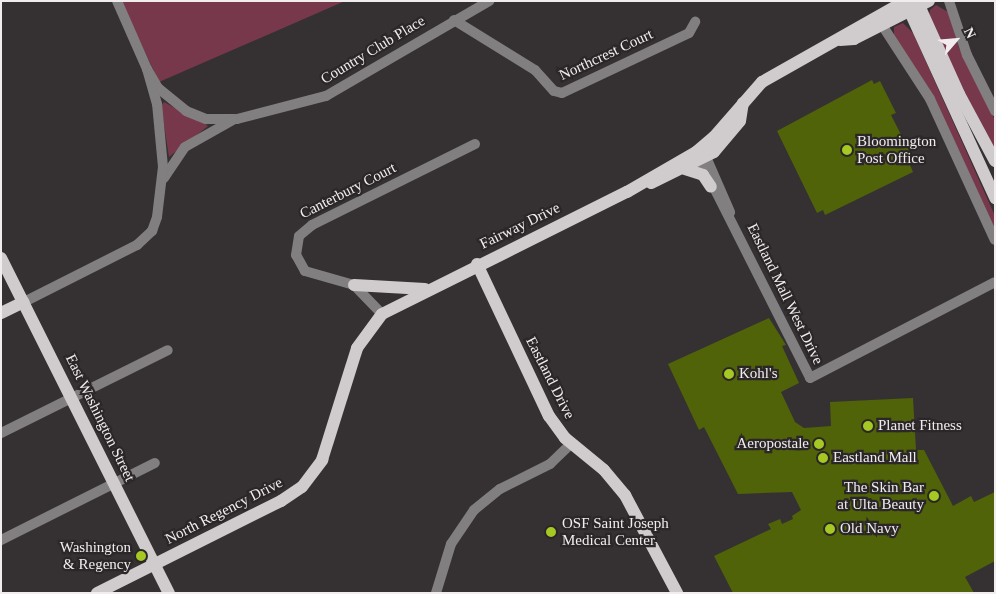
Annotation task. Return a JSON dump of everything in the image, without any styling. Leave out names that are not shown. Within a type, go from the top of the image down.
[{"type":"main road","name":"Fairway Drive","points":[[840,40],[854,39],[882,24],[913,3]]},
{"type":"main road","name":"Fairway Drive","points":[[627,192],[685,169],[701,154],[736,129],[742,103],[772,75],[840,40],[849,30],[913,3]]},
{"type":"main road","points":[[913,3],[995,162]]},
{"type":"main road","points":[[913,3],[995,198]]},
{"type":"main road","name":"Fairway Drive","points":[[427,289],[701,154]]},
{"type":"main road","points":[[685,169],[703,175],[711,187]]},
{"type":"main road","name":"East Washington Street","points":[[1,258],[169,593]]},
{"type":"main road","name":"Eastland Drive","points":[[477,264],[544,407],[571,444],[604,470],[626,495],[677,593]]},
{"type":"main road","points":[[354,284],[427,289]]},
{"type":"main road","name":"North Regency Drive","points":[[97,593],[281,501],[307,481],[327,445],[357,348],[382,314],[427,289]]},
{"type":"main road","points":[[1,313],[24,302]]},
{"type":"street","name":"Country Club Place","points":[[118,1],[147,69],[162,92],[186,111],[206,119],[237,119]]},
{"type":"street","name":"Country Club Place","points":[[162,184],[185,147],[237,119],[326,96],[489,1]]},
{"type":"street","points":[[949,1],[967,55],[995,111]]},
{"type":"street","name":"Northcrest Court","points":[[454,20],[535,70],[554,91],[562,94],[689,33],[695,22]]},
{"type":"street","points":[[882,24],[930,99],[995,240]]},
{"type":"street","name":"Country Club Place","points":[[24,302],[130,249],[149,235],[157,217],[162,184],[160,125],[147,69]]},
{"type":"street","name":"Canterbury Court","points":[[354,284],[305,271],[296,250],[302,232],[475,144]]},
{"type":"street","name":"Eastland Mall West Drive","points":[[701,154],[711,187],[733,223]]},
{"type":"street","name":"Eastland Mall West Drive","points":[[701,154],[810,378],[995,282]]},
{"type":"street","points":[[354,284],[382,314]]},
{"type":"street","points":[[1,433],[168,350]]},
{"type":"street","points":[[436,593],[451,544],[474,510],[500,489],[550,464],[571,444]]},
{"type":"street","points":[[1,540],[155,463]]},
{"type":"shaded area","points":[[121,1],[345,1],[159,82]]},
{"type":"shaded area","points":[[936,5],[948,12],[959,48],[995,120],[995,151],[961,89],[929,16],[930,10]]},
{"type":"shaded area","points":[[903,23],[913,33],[995,216],[995,230],[935,100],[894,36],[894,27]]},
{"type":"shaded area","points":[[164,102],[208,126],[169,157],[161,106]]},
{"type":"building","name":"Bloomington Post Office","points":[[872,80],[874,84],[880,81],[896,113],[891,115],[915,162],[910,165],[913,172],[825,215],[823,210],[817,213],[777,131]]},
{"type":"building","name":"Eastland Mall","points":[[769,318],[786,345],[782,346],[799,383],[781,392],[795,422],[804,428],[831,426],[830,402],[913,398],[916,450],[924,450],[953,506],[971,496],[974,502],[995,492],[995,561],[965,577],[974,593],[733,593],[714,556],[771,529],[768,524],[780,519],[782,524],[793,519],[792,516],[801,510],[792,492],[738,494],[704,427],[699,430],[668,364]]},
{"type":"place","name":"Bloomington Post Office","points":[[847,150]]},
{"type":"place","name":"Kohl's","points":[[729,374]]},
{"type":"place","name":"Planet Fitness","points":[[868,426]]},
{"type":"place","name":"Aeropostale","points":[[819,444]]},
{"type":"place","name":"Eastland Mall","points":[[823,458]]},
{"type":"place","name":"The Skin Bar at Ulta Beauty","points":[[934,496]]},
{"type":"place","name":"Old Navy","points":[[830,529]]},
{"type":"place","name":"OSF Saint Joseph Medical Center","points":[[551,532]]},
{"type":"place","name":"Washington & Regency","points":[[141,556]]}]
